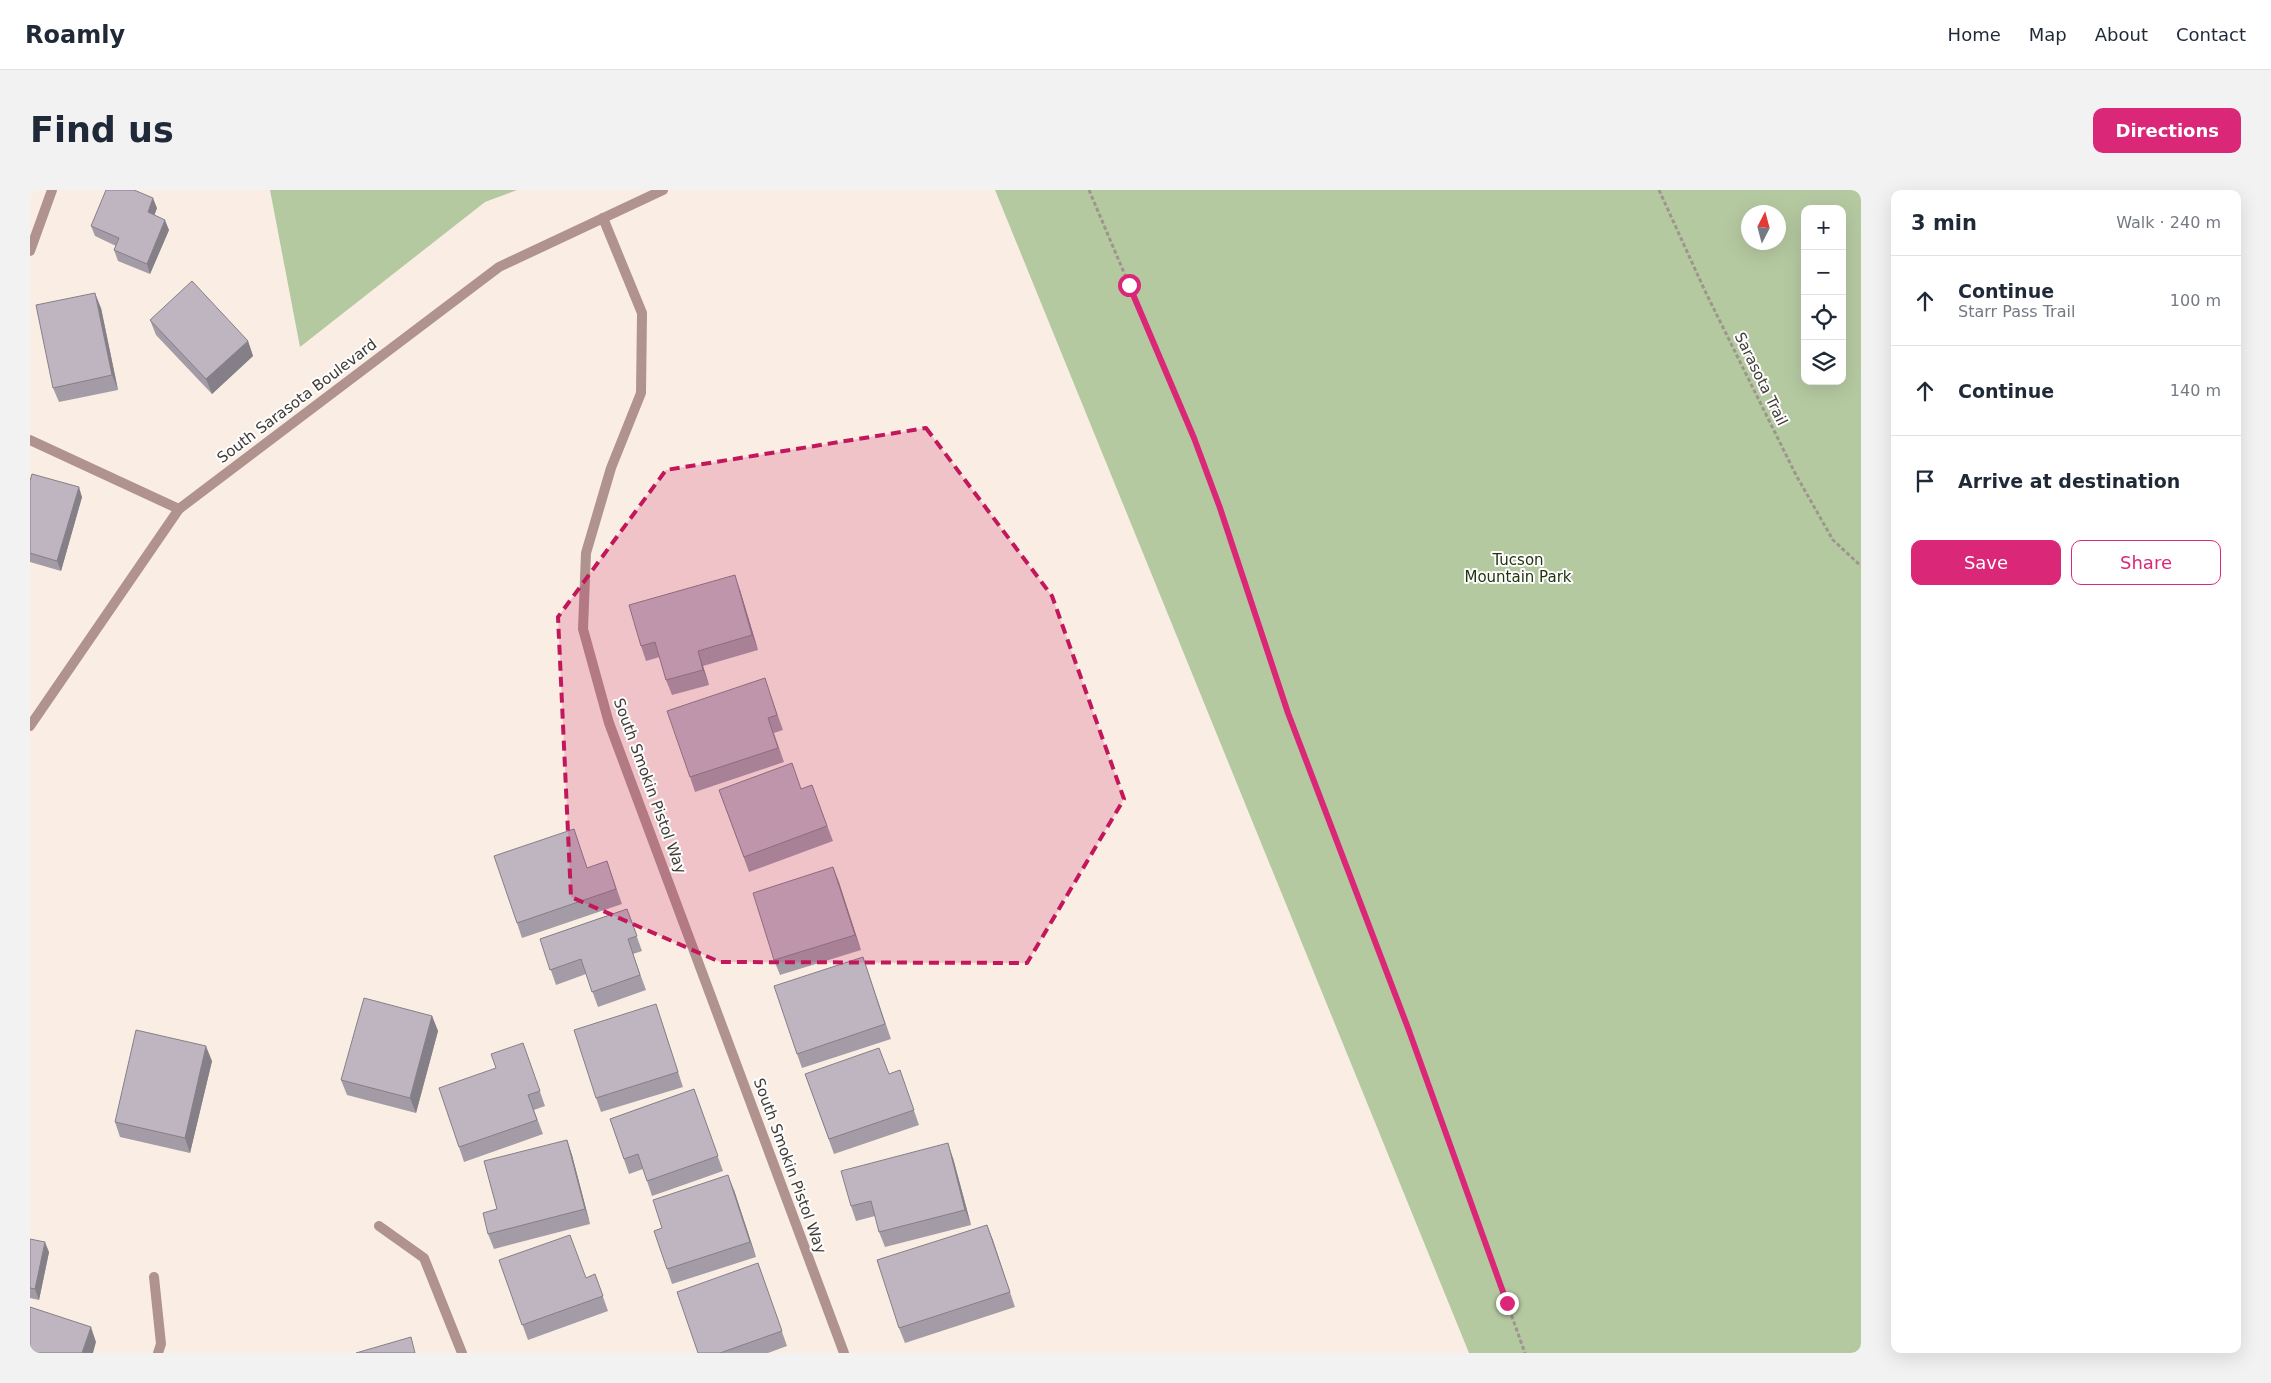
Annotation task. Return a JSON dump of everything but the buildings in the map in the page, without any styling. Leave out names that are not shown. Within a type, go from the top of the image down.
[{"type":"street","points":[[30,251],[52,190]]},
{"type":"street","name":"South Sarasota Boulevard","points":[[31,720],[179,509],[499,267],[663,190]]},
{"type":"street","name":"South Smokin Pistol Way","points":[[603,218],[642,313],[641,393],[611,468],[586,553],[583,629],[609,723],[844,1353]]},
{"type":"street","points":[[30,440],[179,509]]},
{"type":"street","points":[[379,1226],[424,1258],[462,1353]]},
{"type":"street","points":[[154,1277],[161,1344],[158,1353]]},
{"type":"path","points":[[1089,190],[1194,438],[1220,508],[1288,713],[1408,1028],[1525,1353]]},
{"type":"path","name":"Sarasota Trail","points":[[1659,190],[1705,291],[1796,476],[1833,540],[1861,566]]},
{"type":"highlighted area","points":[[926,428],[1052,596],[1124,799],[1027,963],[720,962],[571,897],[558,617],[666,470]]},
{"type":"green space","points":[[270,190],[517,190],[485,202],[300,347]]},
{"type":"green space","name":"Tucson Mountain Park","points":[[995,190],[1861,190],[1861,1353],[1469,1353]]},
{"type":"route","points":[[1129,285],[1194,438],[1220,508],[1288,713],[1408,1028],[1507,1303]]}]
